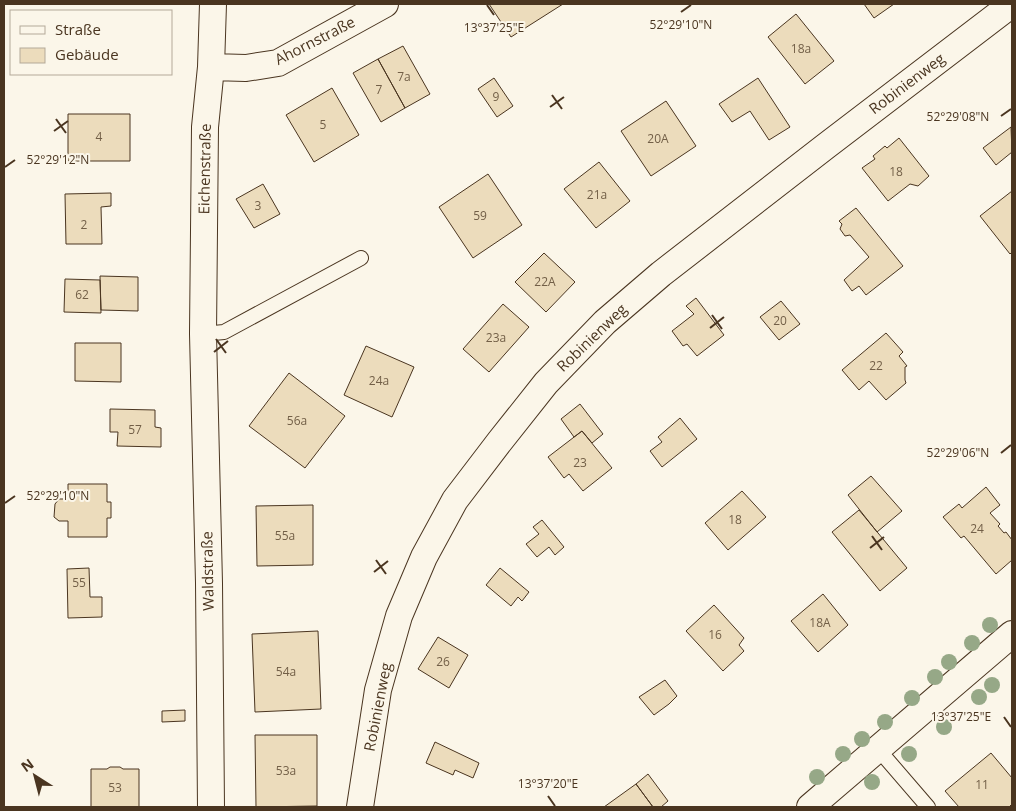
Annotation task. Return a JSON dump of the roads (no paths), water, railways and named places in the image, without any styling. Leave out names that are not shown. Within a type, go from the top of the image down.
[{"type":"street","name":"Eichenstraße","points":[[204,334],[205,127],[211,67],[213,4]]},
{"type":"street","name":"Ahornstraße","points":[[211,67],[246,68],[278,63],[385,4]]},
{"type":"street","name":"Robinienweg","points":[[360,807],[378,690],[399,616],[424,557],[456,500],[540,390],[604,322],[661,274],[1012,4]]},
{"type":"street","name":"Waldstraße","points":[[204,334],[211,807]]},
{"type":"street","points":[[810,807],[1012,634]]},
{"type":"lane","points":[[204,334],[224,332],[361,258]]},
{"type":"lane","points":[[878,749],[928,807]]}]
